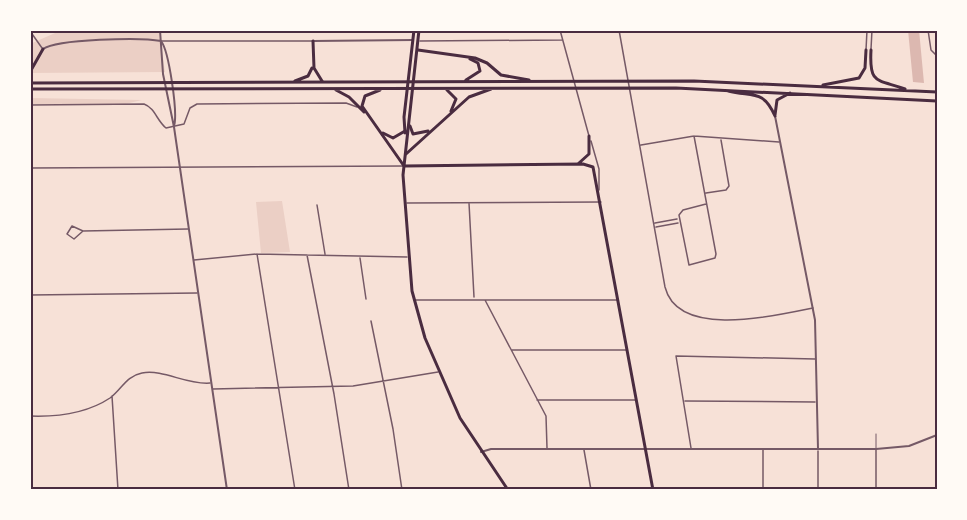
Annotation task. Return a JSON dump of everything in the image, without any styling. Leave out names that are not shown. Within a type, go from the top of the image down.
[{"type":"main road","points":[[414,30],[404,166],[408,257],[414,300],[421,326],[439,372],[466,430],[508,490]]},
{"type":"main road","points":[[406,137],[410,126],[419,30]]},
{"type":"main road","points":[[313,41],[313,63],[316,76],[325,82]]},
{"type":"main road","points":[[30,72],[41,47]]},
{"type":"main road","points":[[418,50],[484,61],[501,75],[536,81]]},
{"type":"main road","points":[[814,86],[859,78],[865,68],[868,50]]},
{"type":"main road","points":[[868,50],[870,70],[874,79],[882,84],[912,91]]},
{"type":"main road","points":[[462,81],[476,76],[480,71],[478,63],[468,58]]},
{"type":"main road","points":[[292,82],[309,75],[313,63]]},
{"type":"main road","points":[[30,83],[634,81],[937,92]]},
{"type":"main road","points":[[406,154],[432,128],[472,95],[496,88]]},
{"type":"main road","points":[[721,88],[761,96],[768,102],[775,116]]},
{"type":"main road","points":[[30,90],[721,88],[937,101]]},
{"type":"main road","points":[[334,89],[349,97],[367,115],[404,166]]},
{"type":"main road","points":[[367,115],[362,106],[363,98],[367,94],[384,89]]},
{"type":"main road","points":[[446,89],[453,93],[456,101],[446,116]]},
{"type":"main road","points":[[775,116],[777,100],[792,92]]},
{"type":"main road","points":[[410,126],[413,134],[423,134],[432,128]]},
{"type":"main road","points":[[381,132],[393,138],[405,131]]},
{"type":"main road","points":[[577,164],[589,154],[589,136]]},
{"type":"main road","points":[[404,166],[577,164],[593,167],[653,490]]},
{"type":"street","points":[[160,30],[159,47],[170,120],[174,127]]},
{"type":"street","points":[[560,30],[599,169],[599,190]]},
{"type":"street","points":[[619,30],[666,291],[673,304],[684,313],[705,318],[750,318],[813,308]]},
{"type":"street","points":[[867,30],[868,50]]},
{"type":"street","points":[[868,50],[872,30]]},
{"type":"street","points":[[928,30],[931,50],[937,56]]},
{"type":"street","points":[[31,32],[41,47],[55,43],[129,38],[161,41],[413,40]]},
{"type":"street","points":[[418,40],[563,39]]},
{"type":"street","points":[[161,41],[165,46],[173,101],[174,127],[226,490]]},
{"type":"street","points":[[30,105],[144,104],[151,107],[158,120],[166,128],[184,124],[190,108],[197,104],[346,103],[359,108]]},
{"type":"street","points":[[775,116],[813,308],[818,490]]},
{"type":"street","points":[[640,145],[694,136],[780,142]]},
{"type":"street","points":[[694,136],[706,204],[715,258],[688,264],[678,219],[683,210],[706,204]]},
{"type":"street","points":[[704,194],[726,190],[729,186],[721,139]]},
{"type":"street","points":[[30,168],[404,166]]},
{"type":"street","points":[[469,202],[474,299]]},
{"type":"street","points":[[404,203],[601,202]]},
{"type":"street","points":[[317,205],[325,255]]},
{"type":"street","points":[[654,223],[678,219]]},
{"type":"street","points":[[655,227],[679,223]]},
{"type":"street","points":[[83,231],[74,239],[67,234],[72,226],[83,231],[189,229]]},
{"type":"street","points":[[194,260],[257,254],[360,258],[408,257]]},
{"type":"street","points":[[257,254],[295,490]]},
{"type":"street","points":[[307,255],[333,386],[349,490]]},
{"type":"street","points":[[360,258],[366,299]]},
{"type":"street","points":[[30,295],[198,293]]},
{"type":"street","points":[[484,299],[547,421],[547,449]]},
{"type":"street","points":[[414,300],[619,300]]},
{"type":"street","points":[[371,321],[402,490]]},
{"type":"street","points":[[511,350],[628,350]]},
{"type":"street","points":[[692,449],[676,356],[816,358]]},
{"type":"street","points":[[212,389],[333,386],[383,382],[439,372]]},
{"type":"street","points":[[30,416],[80,412],[112,396],[126,380],[143,373],[157,373],[190,382],[211,383]]},
{"type":"street","points":[[112,396],[118,490]]},
{"type":"street","points":[[537,400],[637,400]]},
{"type":"street","points":[[684,401],[817,402]]},
{"type":"street","points":[[481,452],[491,449],[876,449],[904,447],[937,436]]},
{"type":"street","points":[[584,449],[591,490]]},
{"type":"street","points":[[876,449],[876,490]]},
{"type":"street","points":[[762,490],[763,450]]},
{"type":"lane","points":[[876,434],[876,449]]},
{"type":"shaded area","points":[[62,30],[159,30],[165,72],[30,73],[30,44]]},
{"type":"shaded area","points":[[908,30],[919,30],[924,83],[913,82]]},
{"type":"shaded area","points":[[30,98],[142,100],[125,104],[30,104]]},
{"type":"shaded area","points":[[282,201],[290,252],[261,253],[256,202]]}]
